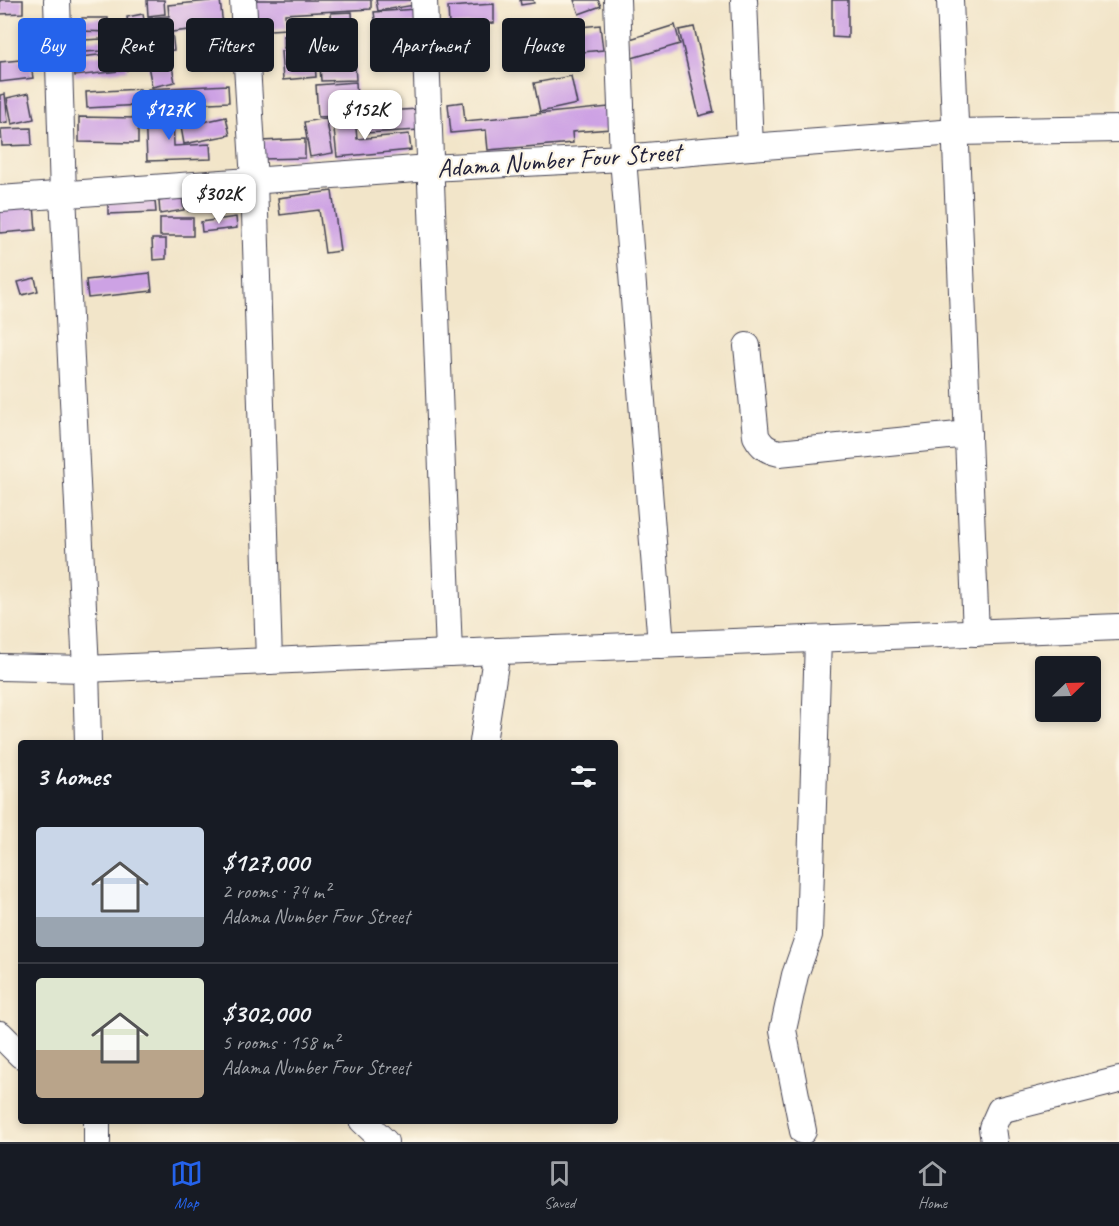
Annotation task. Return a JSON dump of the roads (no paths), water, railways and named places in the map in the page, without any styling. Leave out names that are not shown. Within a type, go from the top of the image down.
[{"type":"street","points":[[57,0],[63,194],[88,740]]},
{"type":"street","points":[[243,0],[254,181],[269,661]]},
{"type":"street","points":[[424,0],[448,652]]},
{"type":"street","points":[[617,0],[623,158],[662,645]]},
{"type":"street","points":[[744,0],[750,147]]},
{"type":"street","points":[[950,0],[976,633]]},
{"type":"street","name":"Adama Number Four Street","points":[[0,199],[430,168],[623,158],[956,132],[1119,129]]},
{"type":"street","points":[[747,346],[756,436],[768,450],[778,453],[968,434]]},
{"type":"street","points":[[0,667],[86,669],[448,652],[1119,627]]},
{"type":"street","points":[[802,1131],[783,1030],[795,975],[809,935],[818,639]]},
{"type":"street","points":[[483,740],[497,651]]},
{"type":"street","points":[[0,1034],[18,1052]]},
{"type":"street","points":[[994,1142],[992,1128],[1000,1110],[1119,1080]]},
{"type":"street","points":[[366,1124],[385,1142]]}]
